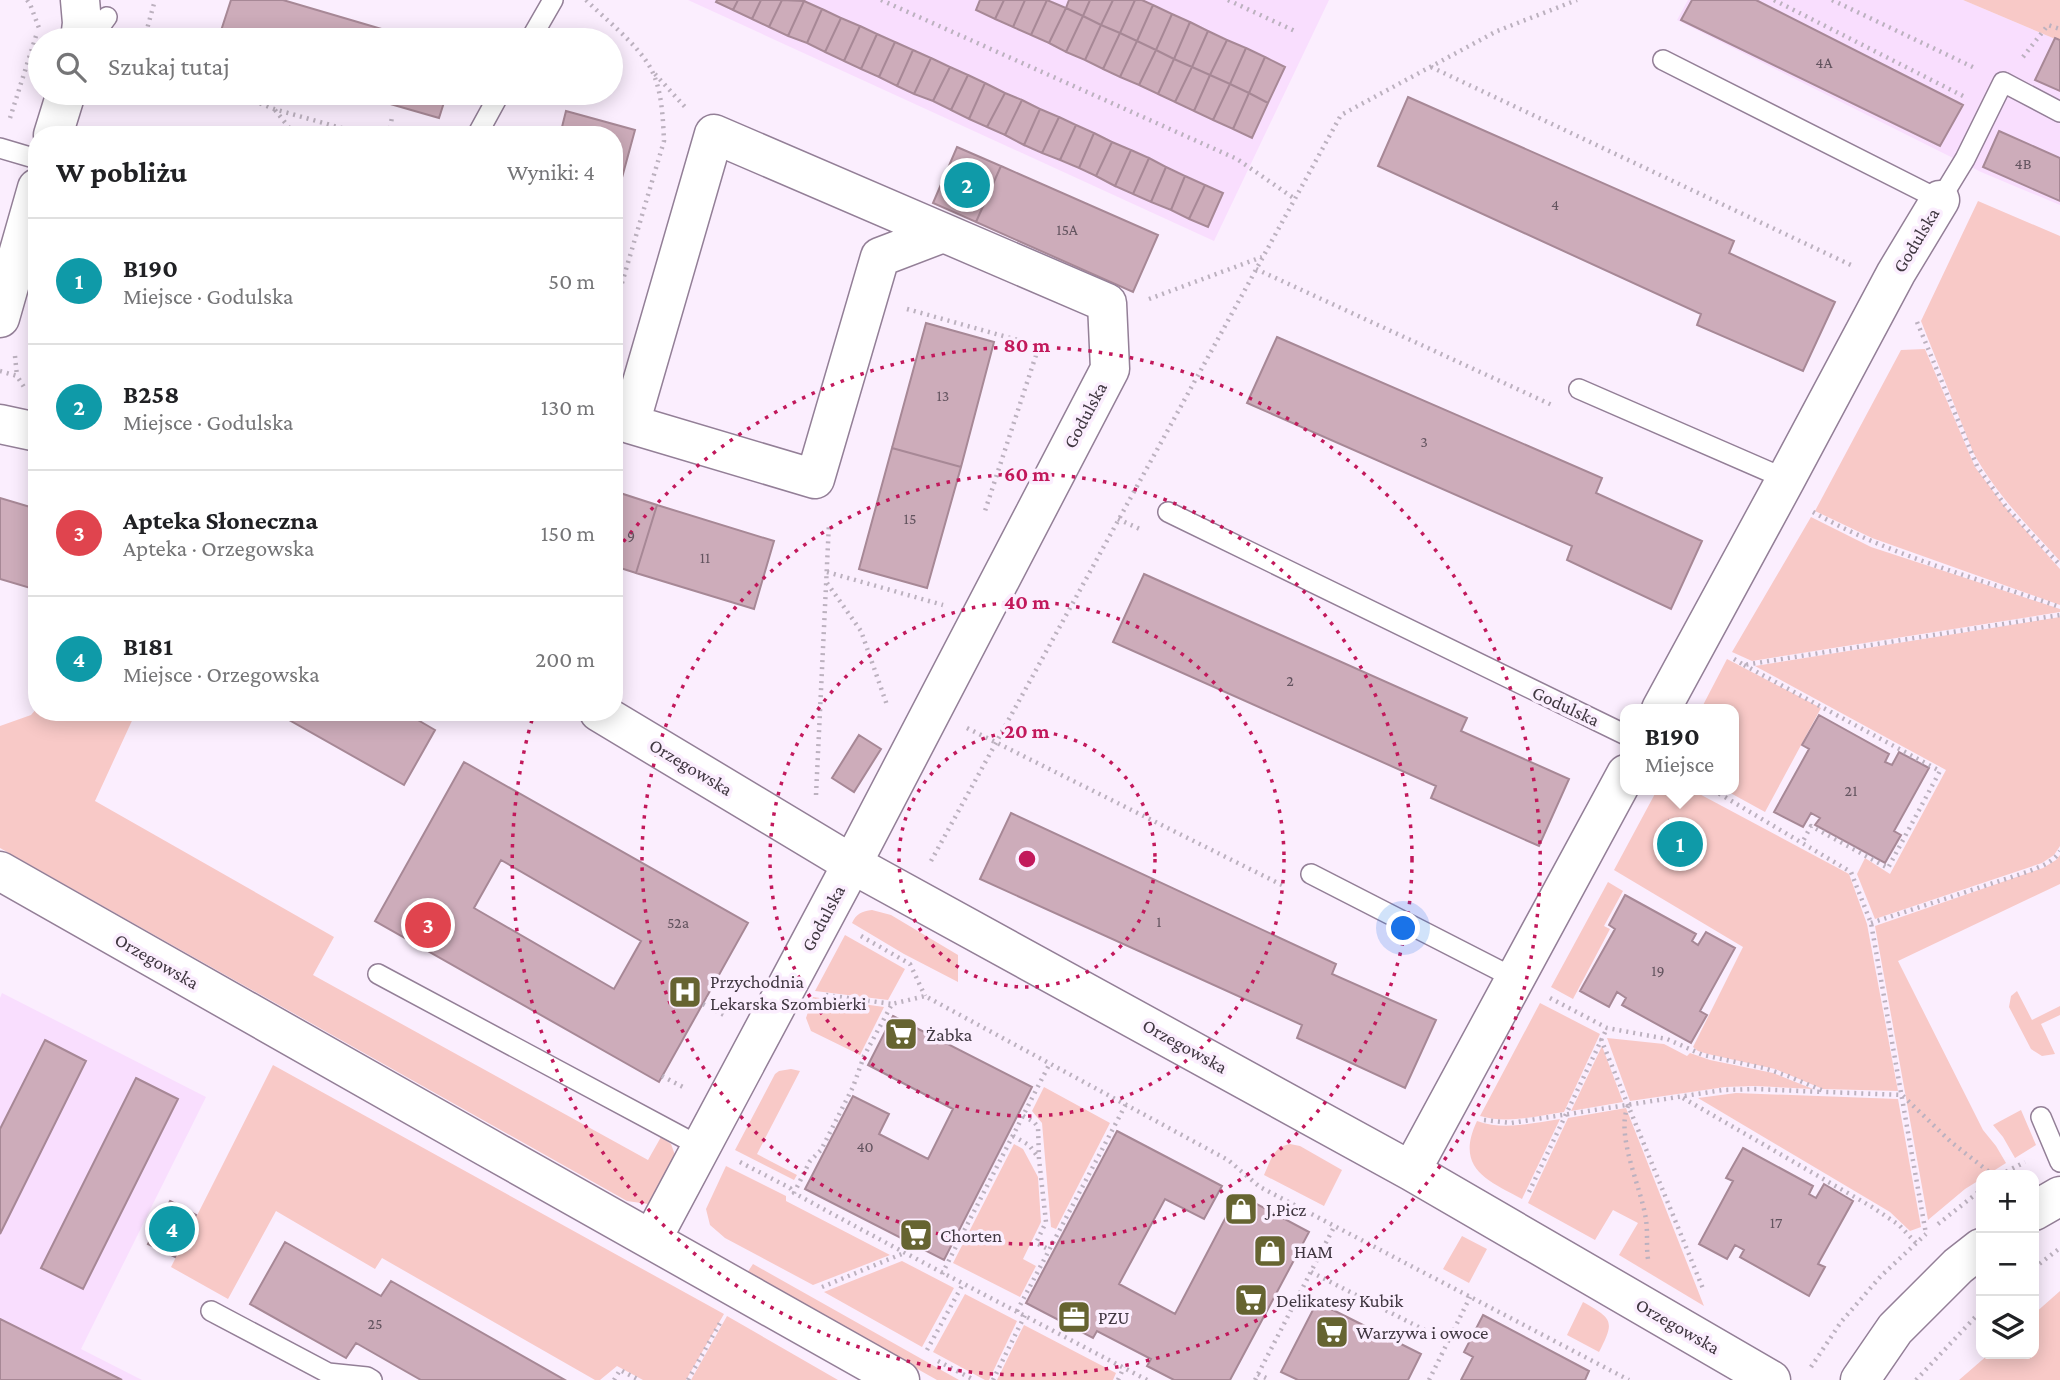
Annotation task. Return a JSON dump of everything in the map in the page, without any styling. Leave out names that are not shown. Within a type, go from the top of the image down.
[{"type":"street","points":[[56,126],[62,105]]},
{"type":"street","points":[[943,233],[880,257],[815,479],[630,424],[714,134],[1107,303],[1107,314]]},
{"type":"street","name":"Godulska","points":[[1664,704],[1896,273],[1940,200]]},
{"type":"street","points":[[0,317],[28,219]]},
{"type":"street","name":"Godulska","points":[[652,1239],[716,1152],[852,863],[1110,369],[1107,314]]},
{"type":"street","points":[[0,424],[28,430]]},
{"type":"street","name":"Orzegowska","points":[[614,721],[852,863],[1411,1171],[1785,1370]]},
{"type":"street","points":[[1411,1171],[1528,986],[1620,787]]},
{"type":"street","name":"Orzegowska","points":[[0,871],[301,1044],[652,1239],[913,1367]]},
{"type":"street","points":[[2039,1208],[2060,1196]]},
{"type":"street","points":[[1860,1380],[1895,1329],[1958,1266],[1976,1252]]},
{"type":"lane","points":[[537,28],[553,0]]},
{"type":"lane","name":"Godulska","points":[[1663,60],[1940,200]]},
{"type":"lane","points":[[1940,200],[1965,159],[2003,82],[2060,112]]},
{"type":"lane","points":[[482,126],[493,105]]},
{"type":"lane","points":[[0,148],[28,156]]},
{"type":"lane","points":[[1579,389],[1783,486]]},
{"type":"lane","name":"Godulska","points":[[1168,512],[1620,732]]},
{"type":"lane","points":[[1311,874],[1528,986]]},
{"type":"lane","points":[[378,974],[716,1152]]},
{"type":"lane","points":[[2041,1117],[2060,1162]]},
{"type":"lane","points":[[211,1311],[328,1373],[367,1377],[372,1380]]},
{"type":"path","points":[[27,0],[39,28]]},
{"type":"path","points":[[147,28],[155,0]]},
{"type":"path","points":[[586,0],[616,28]]},
{"type":"path","points":[[881,0],[1237,159],[1294,199]]},
{"type":"path","points":[[1228,0],[1297,32]]},
{"type":"path","points":[[1774,0],[1970,100]]},
{"type":"path","points":[[1832,0],[2003,82],[2049,24],[2060,29]]},
{"type":"path","points":[[623,35],[652,71],[658,89],[664,141],[623,280]]},
{"type":"path","points":[[0,148],[28,62]]},
{"type":"path","points":[[1431,67],[1857,268]]},
{"type":"path","points":[[266,105],[334,126]]},
{"type":"path","points":[[274,109],[288,126]]},
{"type":"path","points":[[390,126],[392,117]]},
{"type":"path","points":[[1107,314],[1263,257]]},
{"type":"path","points":[[1256,269],[1556,407]]},
{"type":"path","points":[[1896,273],[1973,458],[2007,508],[2060,565]]},
{"type":"path","points":[[905,309],[1039,346],[983,517]]},
{"type":"path","points":[[1783,486],[1847,531],[1886,548],[2060,607]]},
{"type":"path","points":[[816,800],[829,523]]},
{"type":"path","points":[[827,572],[954,608]]},
{"type":"path","points":[[826,582],[861,631],[890,714]]},
{"type":"path","points":[[1744,665],[2060,615]]},
{"type":"path","points":[[1725,654],[1940,771],[1888,868],[1811,826],[1802,843]]},
{"type":"path","points":[[995,743],[1292,890]]},
{"type":"path","points":[[1721,795],[1852,872],[1871,923],[1926,1234]]},
{"type":"path","points":[[1871,923],[2027,872],[2059,855]]},
{"type":"path","points":[[859,935],[910,964],[925,996],[1228,1160],[1260,1188],[1629,1380]]},
{"type":"path","points":[[1528,986],[1607,1028],[1667,1039],[1703,1055],[1764,1068],[1826,1092]]},
{"type":"path","points":[[823,995],[891,1004],[925,996]]},
{"type":"path","points":[[703,1004],[725,1016]]},
{"type":"path","points":[[794,1193],[810,1161],[821,1150],[832,1129],[853,1087],[864,1056],[891,1004]]},
{"type":"path","points":[[1528,1194],[1607,1028]]},
{"type":"path","points":[[1601,1039],[1708,1302]]},
{"type":"path","points":[[942,1274],[1050,1063]]},
{"type":"path","points":[[662,1076],[687,1089]]},
{"type":"path","points":[[1473,1116],[1488,1121],[1511,1123],[1739,1089],[1902,1095],[1951,1142],[1987,1170]]},
{"type":"path","points":[[1683,1097],[1872,1207],[1899,1225],[1916,1243]]},
{"type":"path","points":[[1017,1311],[1126,1104]]},
{"type":"path","points":[[1628,1105],[1625,1127],[1646,1221],[1649,1269]]},
{"type":"path","points":[[1023,1116],[1034,1122],[1038,1128],[1046,1222],[1036,1243],[1049,1250]]},
{"type":"path","points":[[1013,1136],[1030,1145],[1039,1160]]},
{"type":"path","points":[[716,1152],[790,1188],[794,1193],[942,1274],[1147,1380]]},
{"type":"path","points":[[1270,1380],[1257,1377],[1334,1227]]},
{"type":"path","points":[[2039,1264],[2060,1248]]},
{"type":"path","points":[[811,1291],[904,1253]]},
{"type":"path","points":[[1311,1272],[1448,1342]]},
{"type":"path","points":[[913,1367],[963,1284]]},
{"type":"path","points":[[1429,1380],[1470,1297]]},
{"type":"path","points":[[688,1380],[726,1313]]},
{"type":"path","points":[[993,1380],[1025,1315]]},
{"type":"path","points":[[1916,1380],[1976,1316]]},
{"type":"path","points":[[937,1360],[974,1380]]},
{"type":"path","points":[[1118,1380],[1124,1367]]},
{"type":"path","points":[[1785,1370],[1812,1367]]},
{"type":"path","points":[[614,1380],[620,1370],[639,1380]]},
{"type":"shaded area","points":[[688,0],[1329,0],[1214,241]]},
{"type":"shaded area","points":[[1688,0],[1963,0],[2060,41],[2060,205],[1981,172],[1677,20]]},
{"type":"shaded area","points":[[1963,0],[2060,0],[2060,41]]},
{"type":"shaded area","points":[[1978,201],[2060,236],[2060,561],[2002,496],[1973,452],[1921,321]]},
{"type":"shaded area","points":[[1925,349],[1975,467],[2005,507],[2060,569],[2060,605],[1872,538],[1815,511],[1901,350]]},
{"type":"shaded area","points":[[1811,517],[1871,547],[2060,609],[2060,612],[1752,661],[1732,652]]},
{"type":"shaded area","points":[[2060,617],[2060,846],[2054,855],[2042,863],[1875,919],[1857,874],[1865,858],[1890,874],[1946,770],[1755,666]]},
{"type":"shaded area","points":[[1727,659],[1821,708],[1765,812],[1734,795],[1739,795],[1739,704],[1704,704]]},
{"type":"shaded area","points":[[28,716],[28,721],[132,721],[95,801],[334,937],[313,975],[648,1160],[661,1137],[671,1144],[675,1155],[657,1201],[648,1204],[627,1201],[0,848],[0,726]]},
{"type":"shaded area","points":[[1654,795],[1701,795],[1849,874],[1867,924],[1898,1091],[1823,1089],[1775,1069],[1698,1051],[1693,1047],[1743,947],[1614,870]]},
{"type":"shaded area","points":[[2060,855],[2060,884],[1898,961],[1983,1130],[2006,1163],[1995,1170],[1976,1170],[1976,1182],[1928,1220],[1875,926],[2043,868]]},
{"type":"shaded area","points":[[1608,882],[1623,891],[1604,926],[1610,929],[1573,999],[1551,987]]},
{"type":"shaded area","points":[[872,910],[891,915],[958,955],[958,982],[852,923],[855,917]]},
{"type":"shaded area","points":[[845,935],[905,969],[888,1000],[815,991]]},
{"type":"shaded area","points":[[2017,991],[2032,1020],[2060,1006],[2060,1015],[2041,1024],[2055,1054],[2042,1056],[2031,1049],[2009,1007],[2011,996]]},
{"type":"shaded area","points":[[2,993],[206,1097],[81,1349],[142,1380],[0,1380]]},
{"type":"shaded area","points":[[813,997],[884,1007],[860,1055],[811,1031],[806,1018]]},
{"type":"shaded area","points":[[1540,1003],[1600,1034],[1564,1112],[1511,1119],[1480,1116]]},
{"type":"shaded area","points":[[1607,1038],[1664,1044],[1687,1056],[1690,1053],[1710,1060],[1773,1073],[1813,1089],[1725,1087],[1630,1101]]},
{"type":"shaded area","points":[[1602,1046],[1623,1102],[1571,1111]]},
{"type":"shaded area","points":[[273,1065],[724,1314],[686,1380],[643,1380],[617,1366],[600,1380],[595,1380],[382,1258],[375,1269],[276,1211],[228,1299],[171,1267]]},
{"type":"shaded area","points":[[791,1069],[800,1071],[757,1154],[797,1175],[794,1180],[735,1150],[775,1074]]},
{"type":"shaded area","points":[[1044,1087],[1110,1123],[1056,1229],[1051,1227],[1042,1123],[1032,1111]]},
{"type":"shaded area","points":[[1736,1093],[1898,1099],[1921,1227],[1910,1231],[1890,1212],[1698,1098]]},
{"type":"shaded area","points":[[1626,1108],[1704,1306],[1619,1255],[1638,1223],[1613,1210],[1595,1240],[1528,1203],[1568,1118]]},
{"type":"shaded area","points":[[2021,1110],[2036,1145],[2015,1158],[1993,1125]]},
{"type":"shaded area","points":[[1560,1119],[1522,1199],[1486,1178],[1472,1161],[1471,1137],[1477,1121],[1508,1126]]},
{"type":"shaded area","points":[[1014,1144],[1023,1149],[1038,1177],[1041,1222],[1023,1259],[1036,1266],[1020,1297],[953,1263]]},
{"type":"shaded area","points":[[1290,1144],[1300,1146],[1342,1170],[1324,1206],[1264,1175],[1276,1151]]},
{"type":"shaded area","points":[[726,1166],[786,1196],[786,1201],[890,1255],[813,1285],[725,1238],[710,1225],[706,1209]]},
{"type":"shaded area","points":[[1462,1236],[1487,1249],[1469,1283],[1443,1269]]},
{"type":"shaded area","points":[[902,1261],[954,1288],[922,1347],[824,1292]]},
{"type":"shaded area","points":[[753,1264],[959,1380],[937,1380],[747,1273]]},
{"type":"shaded area","points":[[2060,1291],[2060,1380],[1959,1380],[1983,1359],[2039,1359],[2039,1310]]},
{"type":"shaded area","points":[[965,1294],[1017,1321],[989,1380],[933,1352]]},
{"type":"shaded area","points":[[1583,1302],[1608,1322],[1607,1334],[1599,1352],[1567,1335]]},
{"type":"shaded area","points":[[727,1316],[838,1380],[691,1380]]},
{"type":"shaded area","points":[[1024,1325],[1116,1373],[1113,1380],[997,1380]]},
{"type":"building","points":[[231,0],[283,0],[378,28],[222,28]]},
{"type":"building","points":[[738,0],[733,10],[716,2]]},
{"type":"building","points":[[738,0],[761,0],[752,19],[733,10]]},
{"type":"building","points":[[761,0],[782,0],[769,27],[752,19]]},
{"type":"building","points":[[782,0],[804,1],[788,36],[769,27]]},
{"type":"building","points":[[980,0],[1004,0],[995,19],[976,10]]},
{"type":"building","points":[[1004,0],[1025,0],[1013,27],[995,19]]},
{"type":"building","points":[[1025,0],[1047,0],[1031,35],[1013,27]]},
{"type":"building","points":[[1047,0],[1066,8],[1049,43],[1031,35]]},
{"type":"building","points":[[1069,0],[1090,0],[1083,16],[1066,8]]},
{"type":"building","points":[[1090,0],[1113,0],[1101,25],[1083,16]]},
{"type":"building","points":[[1113,0],[1135,0],[1120,33],[1101,25]]},
{"type":"building","points":[[1135,0],[1153,5],[1137,41],[1120,33]]},
{"type":"building","points":[[1692,0],[1756,0],[1963,105],[1940,146],[1681,20]]},
{"type":"building","points":[[804,1],[822,9],[807,43],[788,36]]},
{"type":"building","points":[[1153,5],[1172,14],[1156,50],[1137,41]]},
{"type":"building","points":[[1066,8],[1083,16],[1066,52],[1049,43]]},
{"type":"building","points":[[822,9],[841,18],[825,52],[807,43]]},
{"type":"building","points":[[1172,14],[1190,22],[1174,59],[1156,50]]},
{"type":"building","points":[[1083,16],[1101,25],[1085,60],[1066,52]]},
{"type":"building","points":[[841,18],[860,26],[844,61],[825,52]]},
{"type":"building","points":[[1190,22],[1208,31],[1192,67],[1174,59]]},
{"type":"building","points":[[1101,25],[1120,33],[1103,69],[1085,60]]},
{"type":"building","points":[[860,26],[877,34],[861,69],[844,61]]},
{"type":"building","points":[[1208,31],[1227,40],[1210,75],[1192,67]]},
{"type":"building","points":[[1120,33],[1137,41],[1120,77],[1103,69]]},
{"type":"building","points":[[877,34],[895,42],[879,77],[861,69]]},
{"type":"building","points":[[2055,38],[2060,40],[2060,91],[2035,80]]},
{"type":"building","points":[[1227,40],[1246,48],[1230,84],[1210,75]]},
{"type":"building","points":[[1137,41],[1156,50],[1139,85],[1120,77]]},
{"type":"building","points":[[895,42],[913,50],[897,86],[879,77]]},
{"type":"building","points":[[1246,48],[1265,57],[1249,93],[1230,84]]},
{"type":"building","points":[[913,50],[931,58],[914,94],[897,86]]},
{"type":"building","points":[[1156,50],[1174,59],[1158,94],[1139,85]]},
{"type":"building","points":[[1265,57],[1285,67],[1268,103],[1249,93]]},
{"type":"building","points":[[931,58],[950,67],[933,101],[914,94]]},
{"type":"building","points":[[1174,59],[1192,67],[1175,102],[1158,94]]},
{"type":"building","points":[[950,67],[968,75],[951,110],[933,101]]},
{"type":"building","points":[[1192,67],[1210,75],[1194,111],[1175,102]]},
{"type":"building","points":[[968,75],[985,83],[969,119],[951,110]]},
{"type":"building","points":[[1210,75],[1230,84],[1213,120],[1194,111]]},
{"type":"building","points":[[985,83],[1005,93],[987,127],[969,119]]},
{"type":"building","points":[[1230,84],[1249,93],[1233,129],[1213,120]]},
{"type":"building","points":[[1005,93],[1022,100],[1005,135],[987,127]]},
{"type":"building","points":[[1249,93],[1268,103],[1252,138],[1233,129]]},
{"type":"building","points":[[1408,97],[1734,241],[1729,253],[1835,302],[1803,371],[1697,325],[1701,314],[1378,166]]},
{"type":"building","points":[[1022,100],[1040,109],[1024,145],[1005,135]]},
{"type":"building","points":[[394,105],[443,105],[439,118]]},
{"type":"building","points":[[1040,109],[1059,117],[1042,153],[1024,145]]},
{"type":"building","points":[[566,111],[620,126],[562,126]]},
{"type":"building","points":[[1059,117],[1076,125],[1060,160],[1042,153]]},
{"type":"building","points":[[1076,125],[1094,133],[1079,168],[1060,160]]},
{"type":"building","points":[[623,127],[635,130],[623,174]]},
{"type":"building","points":[[1999,131],[2060,158],[2060,201],[1983,167]]},
{"type":"building","points":[[1094,133],[1112,142],[1096,176],[1079,168]]},
{"type":"building","points":[[1112,142],[1131,150],[1115,186],[1096,176]]},
{"type":"building","points":[[957,147],[1001,166],[976,222],[933,203]]},
{"type":"building","points":[[1131,150],[1149,158],[1133,194],[1115,186]]},
{"type":"building","points":[[1149,158],[1166,167],[1151,202],[1133,194]]},
{"type":"building","points":[[1001,166],[1158,235],[1133,292],[976,222]]},
{"type":"building","points":[[1166,167],[1185,176],[1171,210],[1151,202]]},
{"type":"building","points":[[1185,176],[1205,185],[1189,219],[1171,210]]},
{"type":"building","points":[[1205,185],[1223,193],[1208,227],[1189,219]]},
{"type":"building","points":[[926,323],[994,342],[961,467],[892,448]]},
{"type":"building","points":[[1277,337],[1602,478],[1596,493],[1702,541],[1671,609],[1567,560],[1572,546],[1247,403]]},
{"type":"building","points":[[892,448],[961,467],[927,588],[859,569]]},
{"type":"building","points":[[623,494],[657,505],[636,573],[623,569]]},
{"type":"building","points":[[0,498],[28,506],[28,587],[0,579]]},
{"type":"building","points":[[657,505],[774,541],[754,609],[636,573]]},
{"type":"building","points":[[1144,574],[1467,718],[1461,731],[1569,779],[1539,846],[1431,798],[1436,786],[1113,642]]},
{"type":"building","points":[[1819,715],[1889,754],[1885,762],[1892,765],[1899,752],[1929,768],[1894,831],[1901,835],[1885,863],[1815,825],[1820,818],[1811,813],[1803,827],[1774,812],[1809,749],[1802,745]]},
{"type":"building","points":[[291,721],[420,721],[435,730],[404,785]]},
{"type":"building","points":[[859,735],[881,749],[854,792],[832,778]]},
{"type":"building","points":[[464,762],[748,923],[659,1082],[375,921]],"holes":[[[501,860],[641,941],[614,989],[474,908]]]},
{"type":"building","points":[[1011,813],[1336,964],[1332,974],[1436,1020],[1405,1088],[1297,1038],[1302,1025],[980,879]]},
{"type":"building","points":[[1669,820],[1704,836],[1690,868],[1656,852]]},
{"type":"building","points":[[1625,895],[1696,934],[1692,941],[1698,945],[1706,932],[1735,948],[1700,1011],[1707,1015],[1691,1043],[1622,1005],[1626,998],[1617,992],[1609,1007],[1580,991],[1615,929],[1609,925]]},
{"type":"building","points":[[893,1016],[1032,1087],[944,1260],[805,1189],[853,1096],[889,1114],[879,1134],[928,1159],[953,1109],[868,1065]]},
{"type":"building","points":[[45,1040],[86,1061],[0,1234],[0,1129]]},
{"type":"building","points":[[136,1078],[178,1099],[83,1289],[41,1268]]},
{"type":"building","points":[[1117,1131],[1222,1186],[1204,1219],[1165,1199],[1119,1284],[1175,1314],[1238,1194],[1309,1232],[1230,1380],[1174,1380],[1147,1366],[1151,1359],[1097,1331],[1093,1338],[1026,1303]]},
{"type":"building","points":[[1743,1148],[1813,1186],[1809,1194],[1816,1198],[1824,1184],[1853,1201],[1818,1264],[1825,1267],[1809,1296],[1740,1257],[1744,1250],[1735,1245],[1727,1259],[1699,1244],[1733,1181],[1726,1178]]},
{"type":"building","points":[[170,1201],[196,1215],[175,1257],[148,1244]]},
{"type":"building","points":[[285,1242],[381,1296],[391,1281],[565,1380],[421,1380],[356,1343],[346,1358],[250,1304]]},
{"type":"building","points":[[1317,1302],[1421,1354],[1408,1380],[1298,1380],[1281,1372]]},
{"type":"building","points":[[1483,1315],[1589,1371],[1585,1380],[1461,1380],[1473,1357],[1464,1352]]},
{"type":"building","points":[[0,1319],[122,1380],[0,1380]]},
{"type":"place","name":"B258","points":[[967,185]]},
{"type":"place","name":"B190","points":[[1680,844]]},
{"type":"place","name":"Apteka Słoneczna","points":[[428,925]]},
{"type":"place","name":"Przychodnia Lekarska Szombierki","points":[[685,992]]},
{"type":"place","name":"Żabka","points":[[901,1034]]},
{"type":"place","name":"J.Picz","points":[[1241,1209]]},
{"type":"place","name":"B181","points":[[172,1229]]},
{"type":"place","name":"Chorten","points":[[916,1235]]},
{"type":"place","name":"HAM","points":[[1270,1251]]},
{"type":"place","name":"Delikatesy Kubik","points":[[1251,1300]]},
{"type":"place","name":"PZU","points":[[1074,1317]]},
{"type":"place","name":"Warzywa i owoce","points":[[1332,1332]]}]
